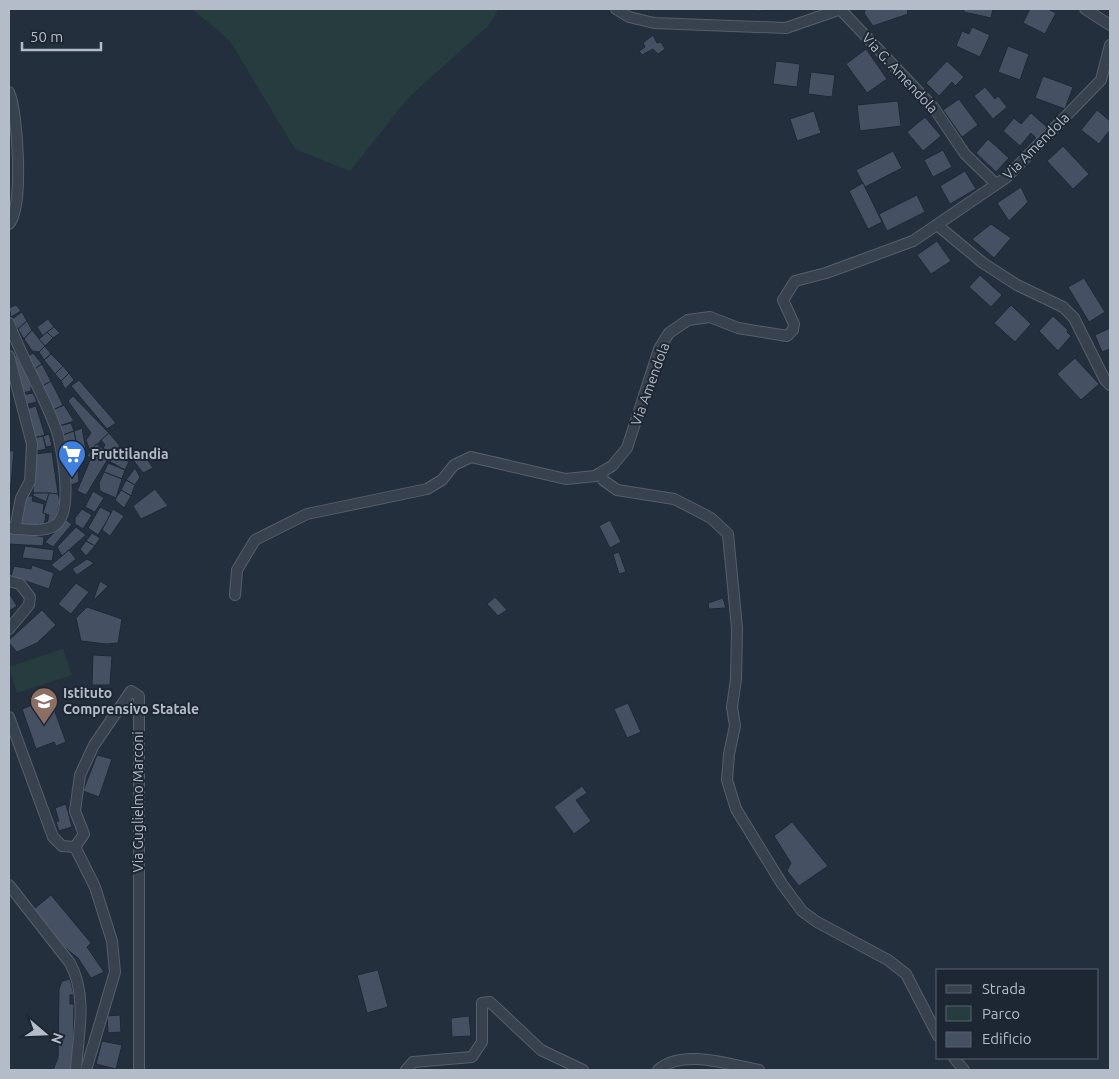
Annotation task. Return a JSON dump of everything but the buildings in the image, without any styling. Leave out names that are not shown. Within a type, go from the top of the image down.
[{"type":"street","points":[[616,9],[629,17],[654,23],[786,28],[840,9]]},
{"type":"street","name":"Via G. Amendola","points":[[840,9],[934,108],[965,154],[996,184]]},
{"type":"street","points":[[1084,9],[1100,16],[1110,25]]},
{"type":"street","points":[[1100,16],[1110,11]]},
{"type":"street","name":"Via Amendola","points":[[234,595],[237,570],[256,540],[307,514],[427,489],[442,480],[454,465],[471,457],[566,479],[595,476],[612,466],[628,448],[659,349],[669,333],[688,320],[710,317],[738,328],[787,336],[793,330],[794,324],[783,300],[795,281],[826,273],[913,241],[1007,177],[1101,80],[1110,45]]},
{"type":"street","points":[[9,92],[15,120],[17,203],[9,224]]},
{"type":"street","points":[[937,225],[983,263],[1018,285],[1063,307],[1074,318],[1105,380],[1110,385]]},
{"type":"street","points":[[9,323],[11,341],[58,435],[66,498],[62,518],[55,526],[45,530],[12,528],[21,498],[30,481],[32,444],[9,356]]},
{"type":"street","points":[[602,472],[604,480],[617,490],[674,499],[711,518],[728,534],[737,628],[736,680],[732,707],[735,726],[729,754],[727,780],[736,809],[782,884],[802,911],[817,922],[888,960],[906,974],[936,1032]]},
{"type":"street","points":[[9,581],[20,584],[30,597],[29,605],[9,629]]},
{"type":"street","name":"Via Guglielmo Marconi","points":[[76,847],[84,834],[75,811],[80,775],[94,744],[130,691],[139,696],[138,1070]]},
{"type":"street","points":[[9,717],[53,837],[62,846],[76,847],[94,887],[112,941],[115,972],[86,1070]]},
{"type":"street","points":[[9,885],[70,963],[77,977],[81,1005],[76,1070]]},
{"type":"street","points":[[406,1070],[413,1062],[472,1057],[482,1042],[482,1003],[490,1002],[541,1050],[583,1070]]},
{"type":"street","points":[[955,1059],[964,1070]]},
{"type":"street","points":[[658,1070],[664,1065],[677,1060],[698,1060],[759,1070]]},
{"type":"green space","points":[[192,9],[499,9],[488,26],[409,97],[350,171],[295,149],[230,41]]},
{"type":"green space","points":[[63,649],[72,675],[17,693],[9,667]]},
{"type":"place","name":"Fruttilandia","points":[[72,478]]},
{"type":"place","name":"Istituto Comprensivo Statale","points":[[44,725]]}]
